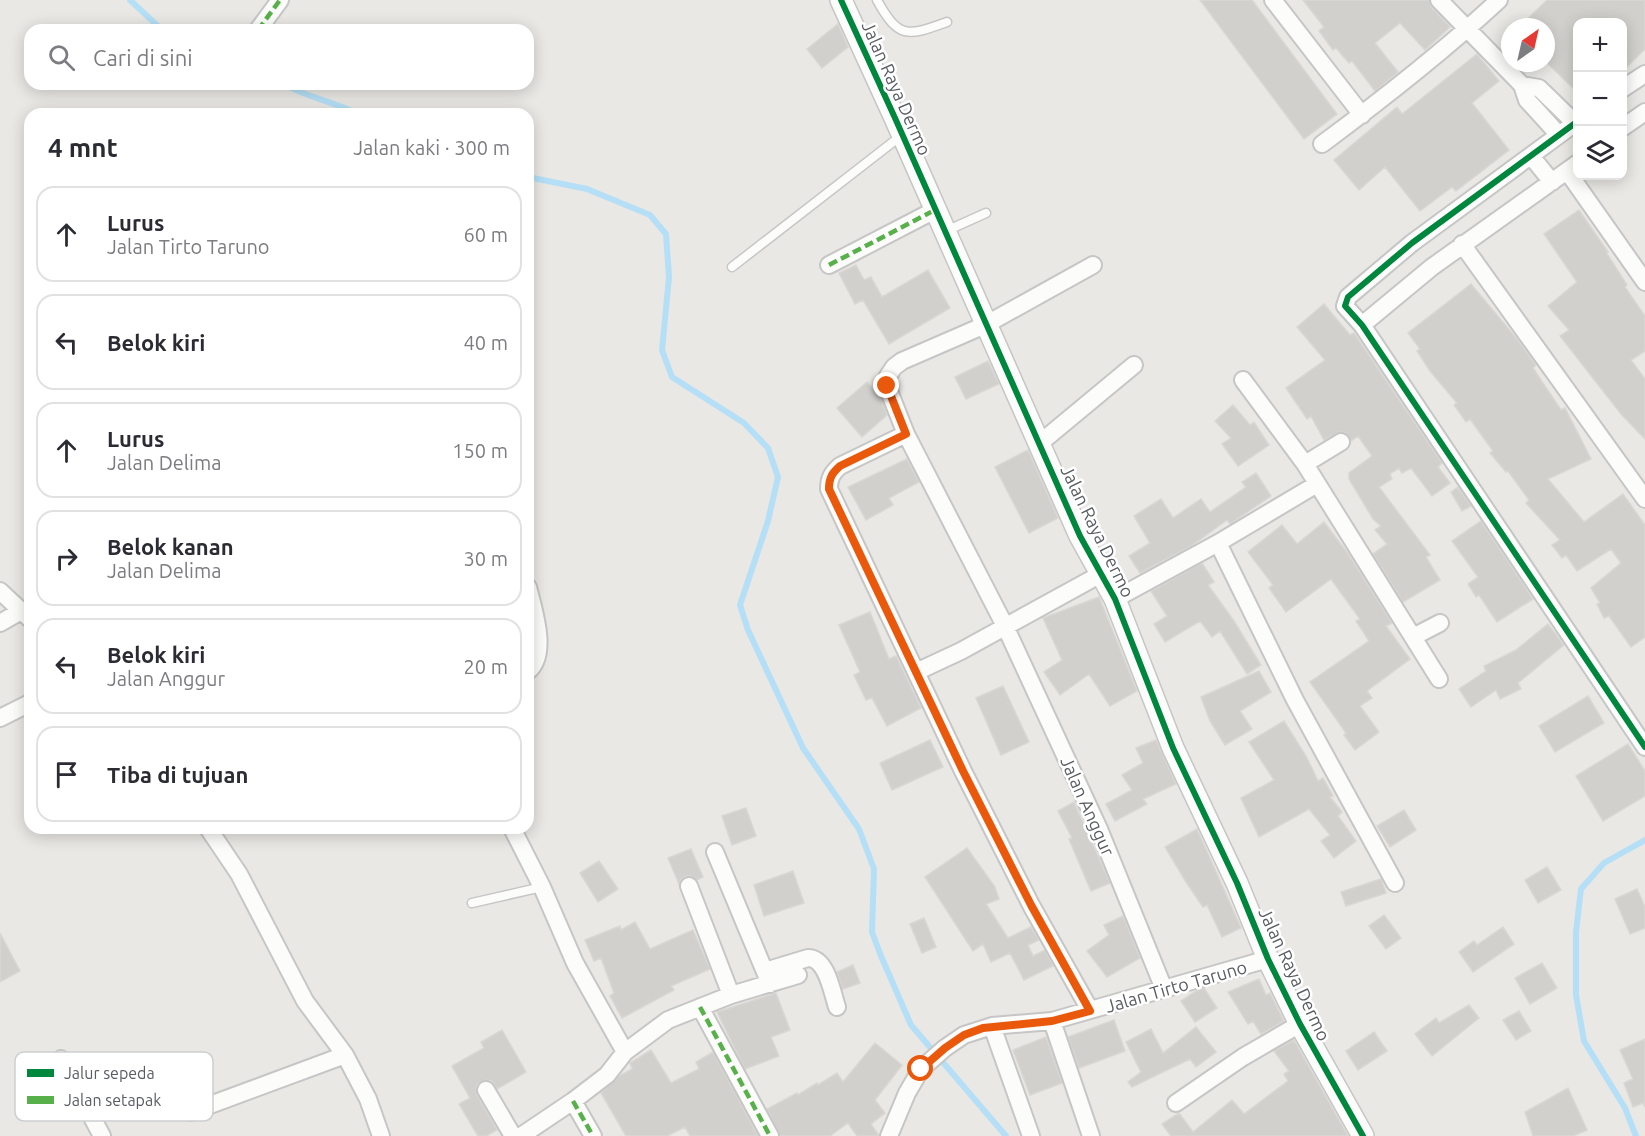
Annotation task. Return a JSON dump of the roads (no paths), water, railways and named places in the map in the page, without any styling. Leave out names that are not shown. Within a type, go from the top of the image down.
[{"type":"street","points":[[262,24],[280,0]]},
{"type":"street","name":"Jalan Raya Dermo","points":[[841,0],[1073,520],[1115,599],[1173,748],[1237,883],[1268,959],[1300,1024],[1363,1136]]},
{"type":"street","points":[[1274,0],[1362,115]]},
{"type":"street","points":[[1439,0],[1522,85],[1527,100],[1559,135]]},
{"type":"street","points":[[1322,144],[1362,115],[1467,30],[1499,0]]},
{"type":"street","points":[[1627,86],[1645,74]]},
{"type":"street","points":[[1522,85],[1539,88],[1573,119]]},
{"type":"street","points":[[1626,126],[1645,112]]},
{"type":"street","points":[[1573,124],[1412,243],[1348,297],[1345,306],[1362,325],[1645,747]]},
{"type":"street","points":[[1531,156],[1552,182]]},
{"type":"street","points":[[1362,325],[1462,244],[1572,167],[1645,282]]},
{"type":"street","points":[[829,265],[934,210]]},
{"type":"street","points":[[1462,244],[1645,499]]},
{"type":"street","name":"Jalan Anggur","points":[[1093,265],[985,325],[902,361],[888,376],[887,386],[906,434],[1005,626],[1099,829],[1164,989]]},
{"type":"street","points":[[1040,443],[1134,365]]},
{"type":"street","points":[[1243,380],[1305,464],[1439,679]]},
{"type":"street","points":[[906,434],[840,466],[829,479],[829,489],[963,771],[1031,905],[1090,1011]]},
{"type":"street","points":[[1305,464],[1341,442]]},
{"type":"street","points":[[1115,599],[1218,543],[1317,484]]},
{"type":"street","points":[[1218,543],[1295,700],[1395,883]]},
{"type":"street","points":[[916,672],[961,651],[1101,574]]},
{"type":"street","points":[[0,591],[24,613]]},
{"type":"street","points":[[534,615],[539,640],[534,663]]},
{"type":"street","points":[[0,623],[24,616]]},
{"type":"street","points":[[1413,637],[1440,622]]},
{"type":"street","points":[[0,718],[24,706]]},
{"type":"street","points":[[212,834],[239,874],[305,1001],[345,1056],[368,1099],[381,1136]]},
{"type":"street","points":[[515,834],[543,887],[574,963],[626,1052]]},
{"type":"street","points":[[715,852],[767,978]]},
{"type":"street","points":[[689,886],[731,995]]},
{"type":"street","points":[[521,1136],[607,1075],[626,1052],[668,1020],[731,995],[807,958],[818,960],[822,965],[837,1007]]},
{"type":"street","name":"Jalan Tirto Taruno","points":[[889,1136],[907,1093],[921,1069],[964,1035],[992,1026],[1052,1021],[1268,959]]},
{"type":"street","points":[[767,978],[798,975]]},
{"type":"street","points":[[700,1007],[770,1136]]},
{"type":"street","points":[[1052,1021],[1091,1136]]},
{"type":"street","points":[[1176,1102],[1300,1024]]},
{"type":"street","points":[[992,1026],[1031,1136]]},
{"type":"street","points":[[213,1104],[345,1056]]},
{"type":"street","points":[[486,1090],[513,1136]]},
{"type":"street","points":[[573,1101],[593,1136]]},
{"type":"street","points":[[94,1121],[102,1136]]},
{"type":"lane","points":[[878,0],[891,21],[906,32],[915,33],[947,22]]},
{"type":"lane","points":[[732,267],[902,135]]},
{"type":"lane","points":[[946,231],[986,213]]},
{"type":"lane","points":[[472,903],[543,887]]},
{"type":"waterway","points":[[130,0],[156,24]]},
{"type":"waterway","points":[[296,90],[344,108]]},
{"type":"waterway","points":[[534,178],[587,189],[650,215],[666,234],[669,277],[662,350],[672,377],[744,423],[768,448],[778,477],[768,521],[740,605],[748,630],[803,748],[859,829],[874,869],[872,932],[911,1025],[1006,1136]]},
{"type":"waterway","points":[[1636,1136],[1625,1108],[1584,1041],[1576,995],[1576,932],[1581,889],[1604,863],[1645,840]]}]
